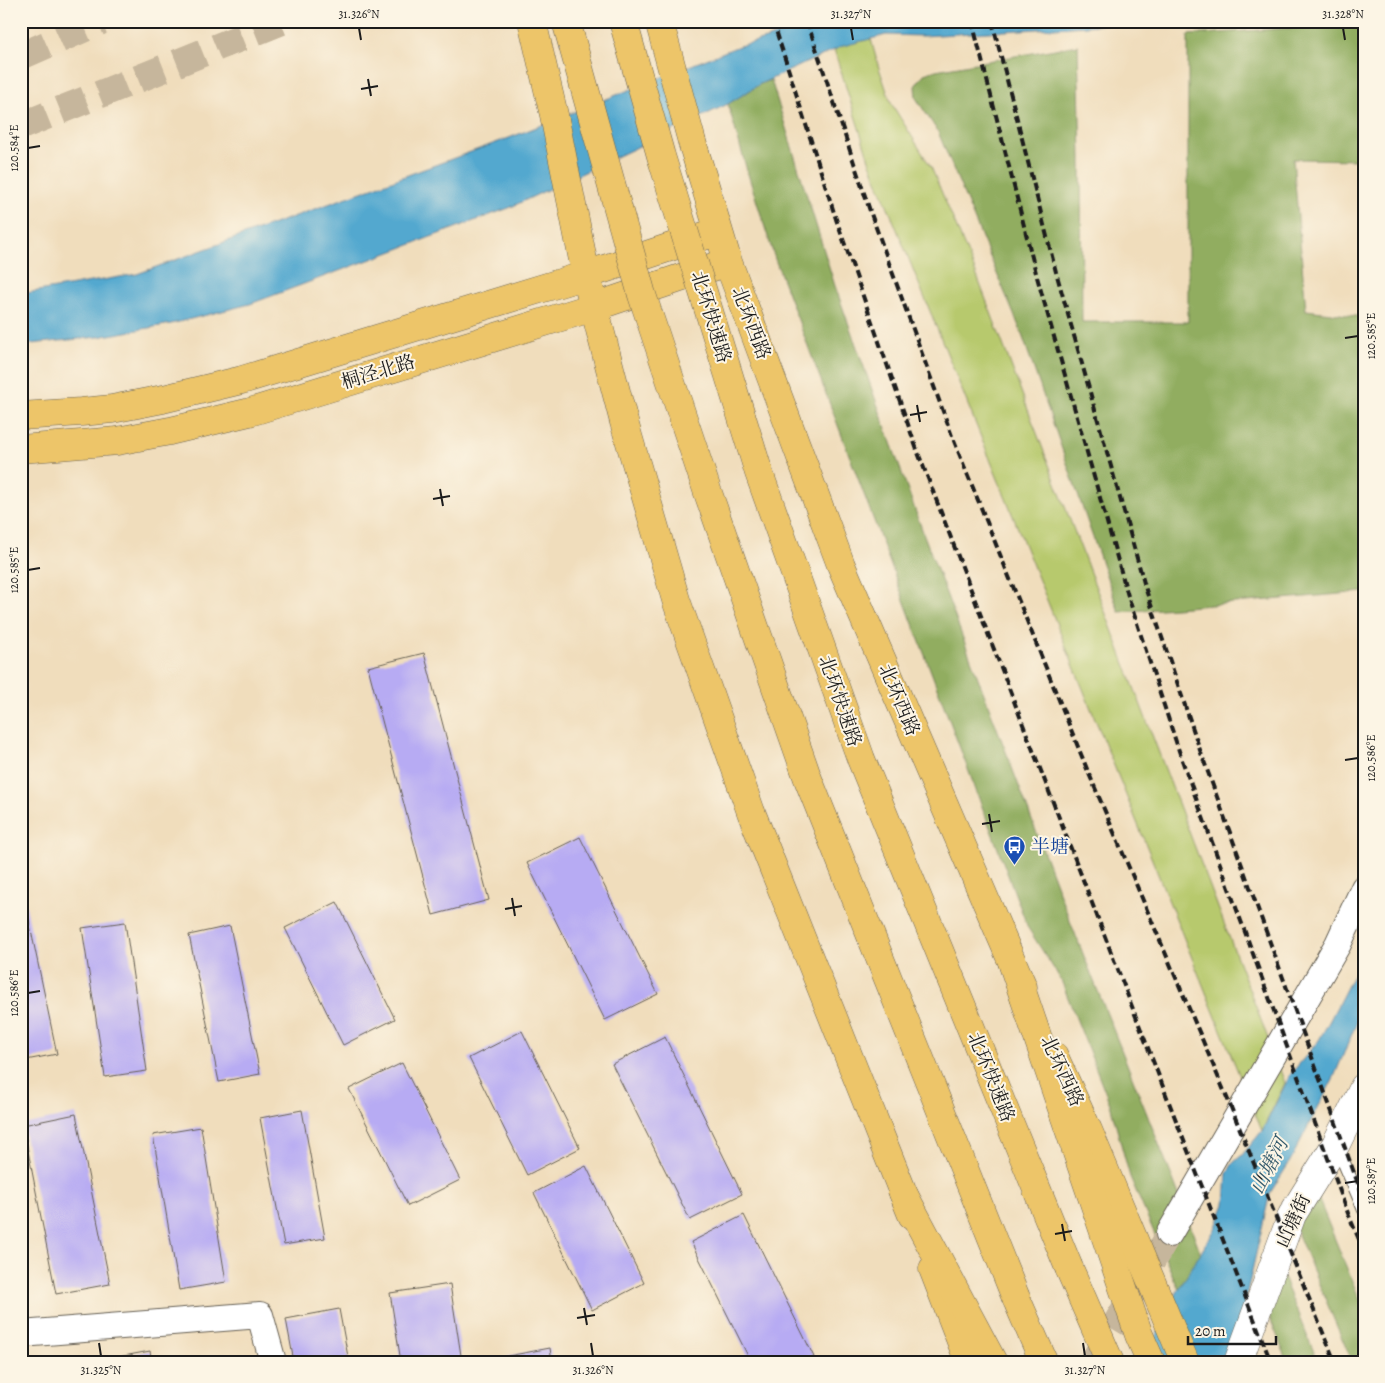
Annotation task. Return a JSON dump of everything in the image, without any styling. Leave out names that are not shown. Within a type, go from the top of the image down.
[{"type":"main road","points":[[532,21],[554,115],[586,275],[624,422],[676,600],[751,812],[969,1362]]},
{"type":"main road","points":[[566,21],[642,295],[707,490],[805,769],[1016,1298],[1044,1362]]},
{"type":"main road","name":"北环快速路","points":[[622,21],[661,156],[760,473],[860,759],[1069,1268],[1110,1362]]},
{"type":"main road","name":"北环西路","points":[[659,21],[692,142],[728,262],[841,565],[1013,965],[1088,1130],[1186,1362]]},
{"type":"main road","name":"桐泾北路","points":[[21,416],[112,408],[163,399],[242,380],[586,275],[718,231]]},
{"type":"main road","name":"桐泾北路","points":[[21,449],[117,441],[170,431],[250,412],[594,307],[728,262]]},
{"type":"main road","points":[[1013,965],[1139,1334],[1151,1362]]},
{"type":"main road","points":[[903,1193],[993,1362]]},
{"type":"street","points":[[1169,1234],[1338,944],[1364,888]]},
{"type":"street","name":"山塘街","points":[[1238,1362],[1292,1215],[1336,1144],[1364,1087]]},
{"type":"street","points":[[21,1334],[260,1315],[273,1362]]},
{"type":"lane","points":[[1336,1144],[1364,1210]]},
{"type":"green space","points":[[825,21],[866,21],[891,103],[931,167],[975,271],[1285,1083],[1262,1131],[870,163]]},
{"type":"green space","points":[[1364,23],[1364,160],[1293,159],[1306,310],[1364,317],[1364,592],[1119,612],[1020,329],[938,132],[916,98],[915,86],[924,74],[936,70],[1078,45],[1082,322],[1188,322],[1188,35]]},
{"type":"green space","points":[[771,80],[835,286],[924,535],[1070,921],[1201,1254],[1179,1290],[1130,1177],[1110,1104],[1061,980],[1028,928],[775,259],[728,104],[760,84]]},
{"type":"green space","points":[[1314,1188],[1364,1310],[1364,1362],[1352,1362],[1296,1230]]},
{"type":"green space","points":[[1280,1270],[1318,1362],[1288,1362],[1265,1306]]},
{"type":"water","points":[[814,21],[1145,21],[923,36],[886,35],[843,46],[760,84],[728,104],[509,208],[250,304],[171,324],[98,337],[21,345],[21,294],[137,274],[509,138],[739,46],[766,39]]},
{"type":"water","name":"山塘河","points":[[1364,954],[1364,1005],[1334,1077],[1288,1165],[1270,1193],[1235,1345],[1224,1362],[1144,1362],[1170,1304],[1215,1229],[1225,1204],[1227,1173],[1233,1163],[1262,1131],[1290,1075],[1319,1040]]},
{"type":"building","points":[[424,653],[489,900],[433,915],[368,667]]},
{"type":"building","points":[[580,837],[658,994],[605,1020],[527,863]]},
{"type":"building","points":[[24,897],[57,1054],[21,1061],[21,898]]},
{"type":"building","points":[[337,902],[395,1019],[343,1045],[285,928]]},
{"type":"building","points":[[125,922],[147,1071],[105,1077],[82,928]]},
{"type":"building","points":[[230,926],[260,1074],[219,1082],[189,935]]},
{"type":"building","points":[[522,1031],[580,1148],[527,1175],[469,1058]]},
{"type":"building","points":[[665,1037],[742,1194],[690,1220],[612,1064]]},
{"type":"building","points":[[402,1063],[460,1180],[408,1206],[349,1089]]},
{"type":"building","points":[[302,1110],[325,1238],[284,1245],[260,1118]]},
{"type":"building","points":[[76,1114],[110,1284],[56,1294],[23,1125]]},
{"type":"building","points":[[201,1127],[226,1282],[179,1290],[153,1135]]},
{"type":"building","points":[[586,1166],[644,1283],[592,1310],[534,1193]]},
{"type":"building","points":[[744,1215],[814,1357],[804,1362],[751,1362],[691,1242]]},
{"type":"building","points":[[450,1284],[462,1362],[401,1362],[390,1293]]},
{"type":"building","points":[[339,1309],[349,1362],[294,1362],[286,1319]]},
{"type":"building","points":[[550,1348],[552,1362],[509,1362],[508,1356]]},
{"type":"building","points":[[150,1351],[152,1362],[97,1362],[97,1361]]},
{"type":"tunnel","points":[[21,56],[101,21]]},
{"type":"tunnel","points":[[21,126],[282,21]]},
{"type":"tunnel","points":[[1092,1362],[1169,1234]]},
{"type":"railway","points":[[773,21],[836,219],[917,450],[1271,1362]]},
{"type":"railway","points":[[807,21],[870,211],[952,436],[1087,769],[1228,1100],[1335,1362]]},
{"type":"railway","points":[[972,21],[1037,277],[1128,596],[1182,760],[1349,1216],[1364,1251]]},
{"type":"railway","points":[[992,21],[1056,272],[1146,590],[1201,753],[1364,1200]]},
{"type":"place","name":"半塘","points":[[1015,866]]}]
